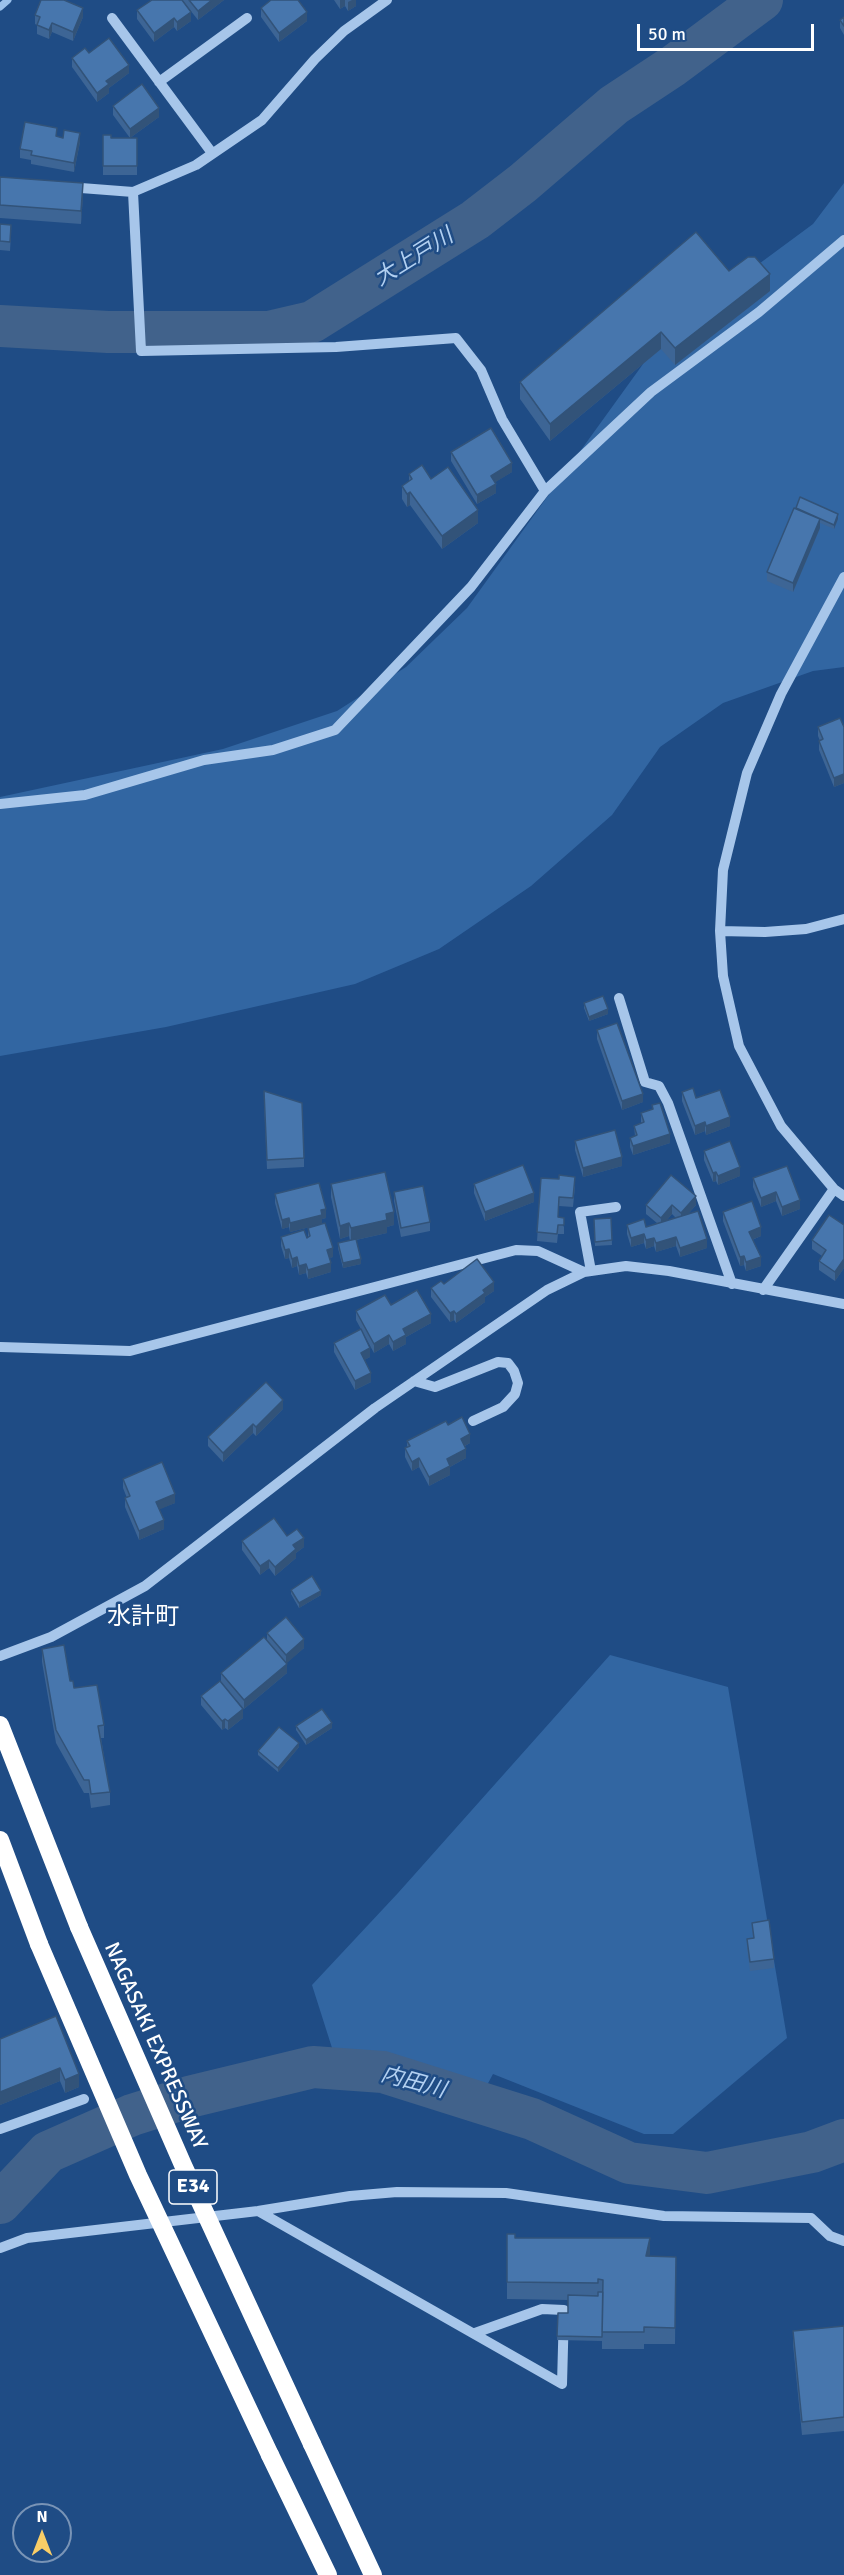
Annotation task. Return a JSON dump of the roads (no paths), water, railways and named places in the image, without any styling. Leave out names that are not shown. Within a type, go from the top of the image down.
[{"type":"highway","name":"NAGASAKI EXPRESSWAY","points":[[0,1725],[79,1927],[183,2165],[373,2575]]},
{"type":"highway","name":"E34","points":[[0,1840],[39,1944],[138,2175],[328,2575]]},
{"type":"street","points":[[57,186],[133,192],[196,165],[262,120],[315,59],[344,31],[387,0]]},
{"type":"street","points":[[112,18],[212,153]]},
{"type":"street","points":[[159,82],[247,18]]},
{"type":"street","points":[[133,192],[141,351],[336,347],[456,338],[481,370],[502,419],[545,490]]},
{"type":"street","points":[[0,804],[85,795],[204,760],[273,750],[335,730],[471,587],[545,490],[651,392],[759,312],[844,240]]},
{"type":"street","points":[[844,577],[781,694],[747,773],[723,870],[720,932],[723,976],[739,1046],[781,1126],[834,1189],[844,1196]]},
{"type":"street","points":[[720,932],[806,929],[844,919]]},
{"type":"street","points":[[619,998],[645,1082],[659,1086],[668,1103],[732,1284]]},
{"type":"street","points":[[764,1290],[834,1189]]},
{"type":"street","points":[[588,1271],[580,1212],[616,1207]]},
{"type":"street","points":[[0,1347],[130,1351],[516,1250],[538,1251],[588,1271]]},
{"type":"street","points":[[0,1656],[51,1637],[145,1586],[375,1408],[547,1290],[588,1271],[626,1266],[669,1271],[844,1304]]},
{"type":"street","points":[[414,1382],[435,1387],[498,1362],[508,1364],[514,1371],[518,1383],[515,1394],[503,1407],[473,1421]]},
{"type":"street","points":[[0,2129],[84,2099]]},
{"type":"street","points":[[0,2248],[27,2238],[258,2211],[350,2196],[397,2192],[506,2193],[664,2216],[811,2218],[830,2236],[844,2241]]},
{"type":"street","points":[[258,2211],[562,2384],[564,2310],[542,2309],[475,2333]]},
{"type":"waterway","points":[[0,7],[8,0]]},
{"type":"waterway","name":"大上戸川","points":[[0,326],[108,332],[269,332],[312,322],[475,220],[523,183],[614,105],[673,66],[762,0]]},
{"type":"waterway","name":"内田川","points":[[0,2203],[48,2152],[132,2115],[189,2097],[313,2067],[383,2072],[532,2119],[629,2163],[707,2173],[812,2152],[844,2140]]},
{"type":"district","name":"水計町","points":[[143,1618]]}]
